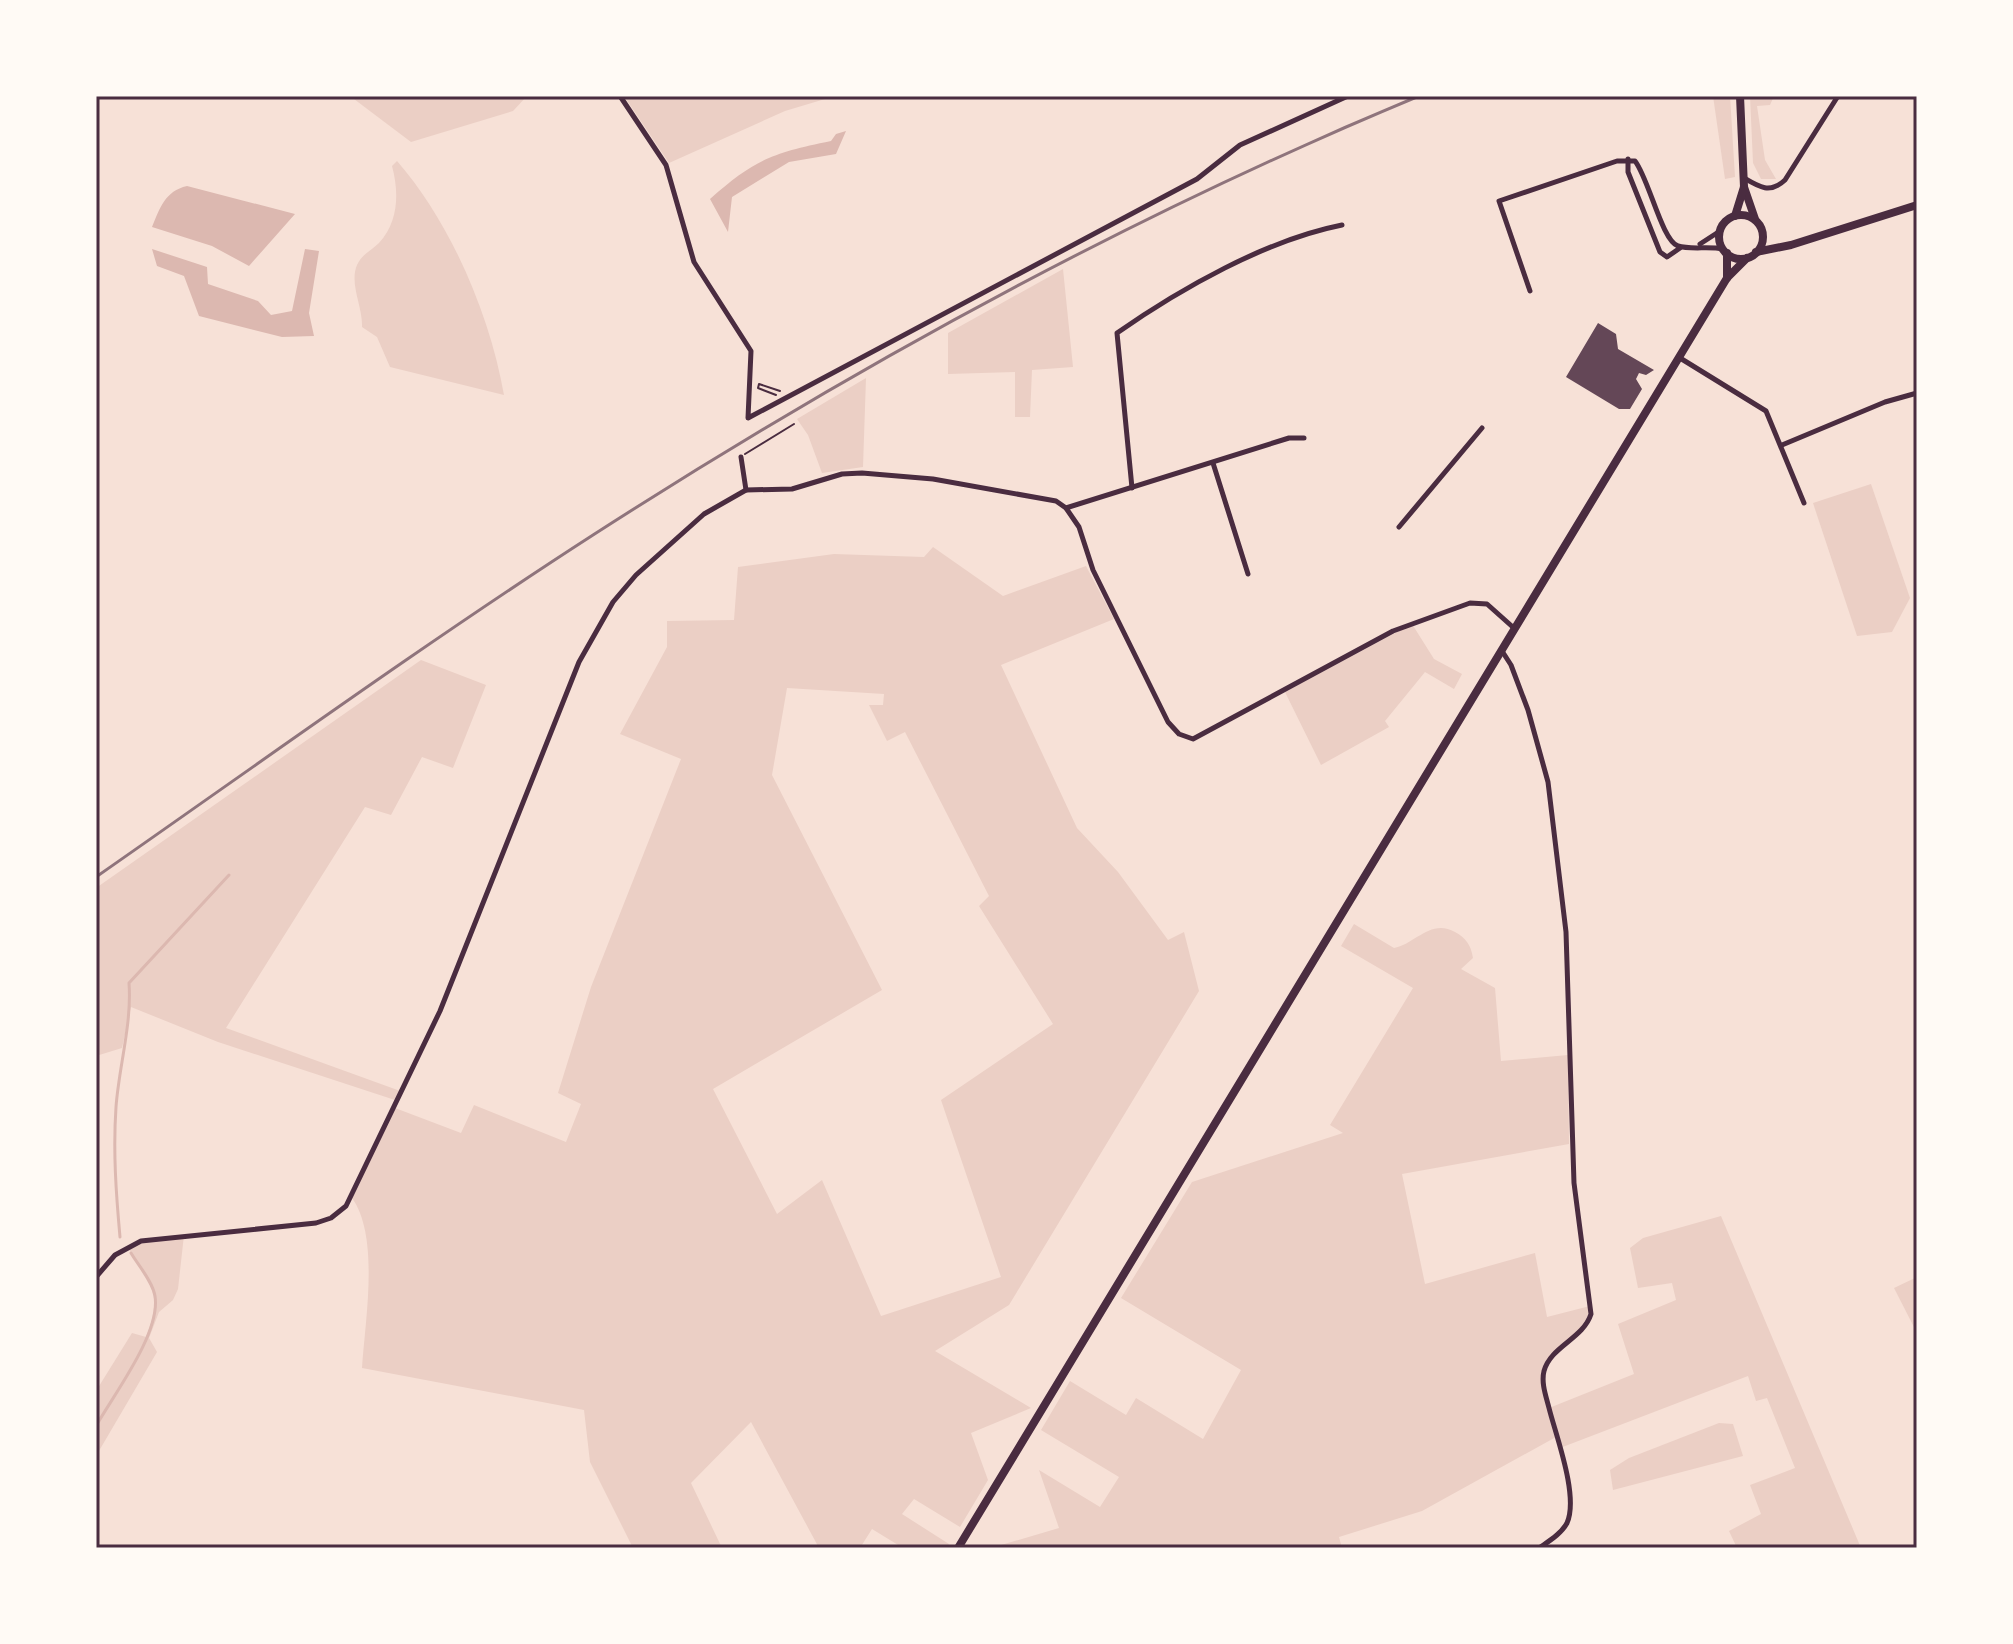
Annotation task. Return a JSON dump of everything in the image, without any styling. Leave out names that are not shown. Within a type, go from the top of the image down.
[{"type":"main road","points":[[1740,96],[1744,183],[1755,220],[1763,233],[1785,246]]},
{"type":"main road","points":[[1735,216],[1744,183]]},
{"type":"main road","points":[[958,1548],[1727,278],[1756,252],[1917,205]]},
{"type":"main road","points":[[1727,278],[1720,231],[1725,222],[1735,216],[1755,220]]},
{"type":"main road","points":[[1756,252],[1763,233]]},
{"type":"main road","points":[[1725,251],[1747,258]]},
{"type":"street","points":[[620,96],[666,165],[694,262],[751,351],[748,418],[1197,179],[1240,145],[1348,96]]},
{"type":"street","points":[[1744,183],[1767,189],[1777,188],[1838,96]]},
{"type":"street","points":[[1628,159],[1628,172],[1660,252],[1667,257],[1680,248],[1695,246],[1725,251]]},
{"type":"street","points":[[1530,291],[1499,201],[1628,159],[1635,161],[1644,173],[1669,241],[1680,248]]},
{"type":"street","points":[[1132,488],[1117,333],[1175,293],[1305,232],[1342,225]]},
{"type":"street","points":[[1695,246],[1720,231]]},
{"type":"street","points":[[1680,358],[1766,411],[1804,503]]},
{"type":"street","points":[[1782,445],[1885,402],[1917,393]]},
{"type":"street","points":[[1399,527],[1482,428]]},
{"type":"street","points":[[1066,508],[1289,438],[1304,438]]},
{"type":"street","points":[[741,457],[746,490]]},
{"type":"street","points":[[1213,463],[1248,574]]},
{"type":"street","points":[[96,1277],[121,1250],[141,1241],[316,1223],[338,1214],[346,1206],[440,1011],[556,711],[599,623],[624,589],[664,548],[704,514],[746,490],[792,489],[842,474],[862,473],[933,479],[1047,498],[1066,508],[1079,527],[1093,570],[1168,722],[1185,737],[1201,737],[1393,631],[1470,603],[1487,604],[1515,629]]},
{"type":"street","points":[[1502,651],[1511,665],[1528,710],[1548,782],[1567,947],[1574,1183],[1591,1314],[1586,1326],[1554,1354],[1544,1371],[1544,1391],[1569,1489],[1569,1512],[1565,1526],[1539,1548]]},
{"type":"path","points":[[777,396],[758,388],[759,384],[790,397]]},
{"type":"path","points":[[741,457],[794,424]]},
{"type":"shaded area","points":[[350,96],[527,96],[513,111],[411,142]]},
{"type":"shaded area","points":[[624,96],[835,96],[785,111],[669,163]]},
{"type":"shaded area","points":[[1713,96],[1730,96],[1735,177],[1725,179]]},
{"type":"shaded area","points":[[1750,96],[1774,96],[1770,105],[1757,106],[1765,160],[1776,179],[1761,179],[1753,163]]},
{"type":"shaded area","points":[[846,131],[836,154],[789,162],[732,197],[728,232],[710,199],[753,166],[779,154],[831,141],[836,134]]},
{"type":"shaded area","points":[[397,161],[435,212],[466,271],[489,333],[504,395],[390,367],[377,337],[362,327],[355,272],[361,258],[386,234],[394,216],[396,186],[392,166]]},
{"type":"shaded area","points":[[187,186],[295,214],[249,266],[212,246],[152,227],[168,196]]},
{"type":"shaded area","points":[[152,249],[207,267],[208,284],[258,301],[271,315],[292,311],[305,249],[319,251],[309,313],[314,336],[282,337],[199,316],[184,276],[157,266]]},
{"type":"shaded area","points":[[1063,269],[1073,367],[1032,370],[1030,417],[1015,417],[1015,372],[948,374],[948,333]]},
{"type":"shaded area","points":[[866,378],[863,467],[822,473],[808,435],[797,419]]},
{"type":"shaded area","points":[[1871,484],[1910,598],[1892,632],[1857,636],[1813,503]]},
{"type":"shaded area","points":[[933,547],[1003,596],[1086,566],[1114,619],[1001,665],[1077,828],[1118,872],[1168,940],[1184,932],[1199,991],[1009,1305],[935,1351],[1031,1408],[971,1433],[988,1480],[960,1527],[914,1499],[902,1514],[949,1544],[947,1548],[903,1548],[872,1529],[860,1548],[819,1548],[751,1422],[691,1483],[722,1548],[633,1548],[590,1462],[584,1410],[362,1368],[368,1304],[368,1257],[361,1215],[352,1198],[395,1108],[461,1133],[474,1105],[566,1142],[581,1104],[558,1093],[591,987],[681,759],[620,734],[667,647],[667,621],[734,620],[738,567],[834,554],[924,557]],"holes":[[[787,688],[884,694],[883,705],[869,705],[887,741],[905,732],[989,896],[979,906],[1053,1024],[941,1100],[1001,1277],[881,1316],[822,1180],[777,1214],[713,1089],[882,990],[772,775]]]},
{"type":"shaded area","points":[[1412,624],[1434,659],[1462,674],[1454,689],[1425,672],[1385,721],[1389,727],[1321,765],[1285,692]]},
{"type":"shaded area","points":[[421,660],[486,685],[453,768],[422,757],[391,815],[365,807],[226,1028],[403,1092],[398,1101],[218,1042],[131,1007],[122,1048],[96,1056],[96,888]]},
{"type":"shaded area","points":[[1354,924],[1394,948],[1438,928],[1459,934],[1467,942],[1473,958],[1461,969],[1495,988],[1501,1061],[1568,1055],[1569,1144],[1402,1174],[1425,1284],[1535,1253],[1547,1317],[1590,1306],[1582,1326],[1546,1367],[1544,1381],[1549,1408],[1634,1374],[1618,1324],[1676,1300],[1672,1283],[1638,1288],[1630,1248],[1643,1238],[1721,1216],[1861,1548],[1737,1548],[1729,1531],[1761,1514],[1750,1485],[1795,1468],[1767,1398],[1756,1401],[1748,1376],[1560,1448],[1556,1437],[1422,1511],[1339,1537],[1342,1548],[991,1548],[1059,1528],[1039,1470],[1100,1507],[1119,1477],[1041,1430],[1070,1381],[1126,1415],[1136,1398],[1203,1439],[1241,1370],[1121,1298],[1192,1182],[1343,1133],[1330,1125],[1413,988],[1341,946]]},
{"type":"shaded area","points":[[184,1235],[178,1289],[173,1300],[159,1312],[149,1338],[157,1352],[96,1456],[96,1391],[132,1333],[146,1337],[154,1309],[152,1289],[127,1246]]},
{"type":"shaded area","points":[[1917,1277],[1917,1333],[1894,1288]]},
{"type":"shaded area","points":[[1719,1423],[1733,1424],[1743,1456],[1613,1490],[1610,1470],[1629,1458]]},
{"type":"building","points":[[1598,323],[1616,334],[1618,349],[1654,370],[1646,375],[1639,373],[1636,379],[1642,389],[1630,409],[1619,409],[1566,377]]},
{"type":"waterway","points":[[120,1237],[115,1123],[129,1014],[129,983],[229,875]]},
{"type":"waterway","points":[[96,1426],[144,1345],[155,1311],[151,1285],[131,1253]]},
{"type":"railway","points":[[96,877],[467,618],[593,535],[792,412],[996,297],[1100,243],[1312,142],[1419,96]]}]
